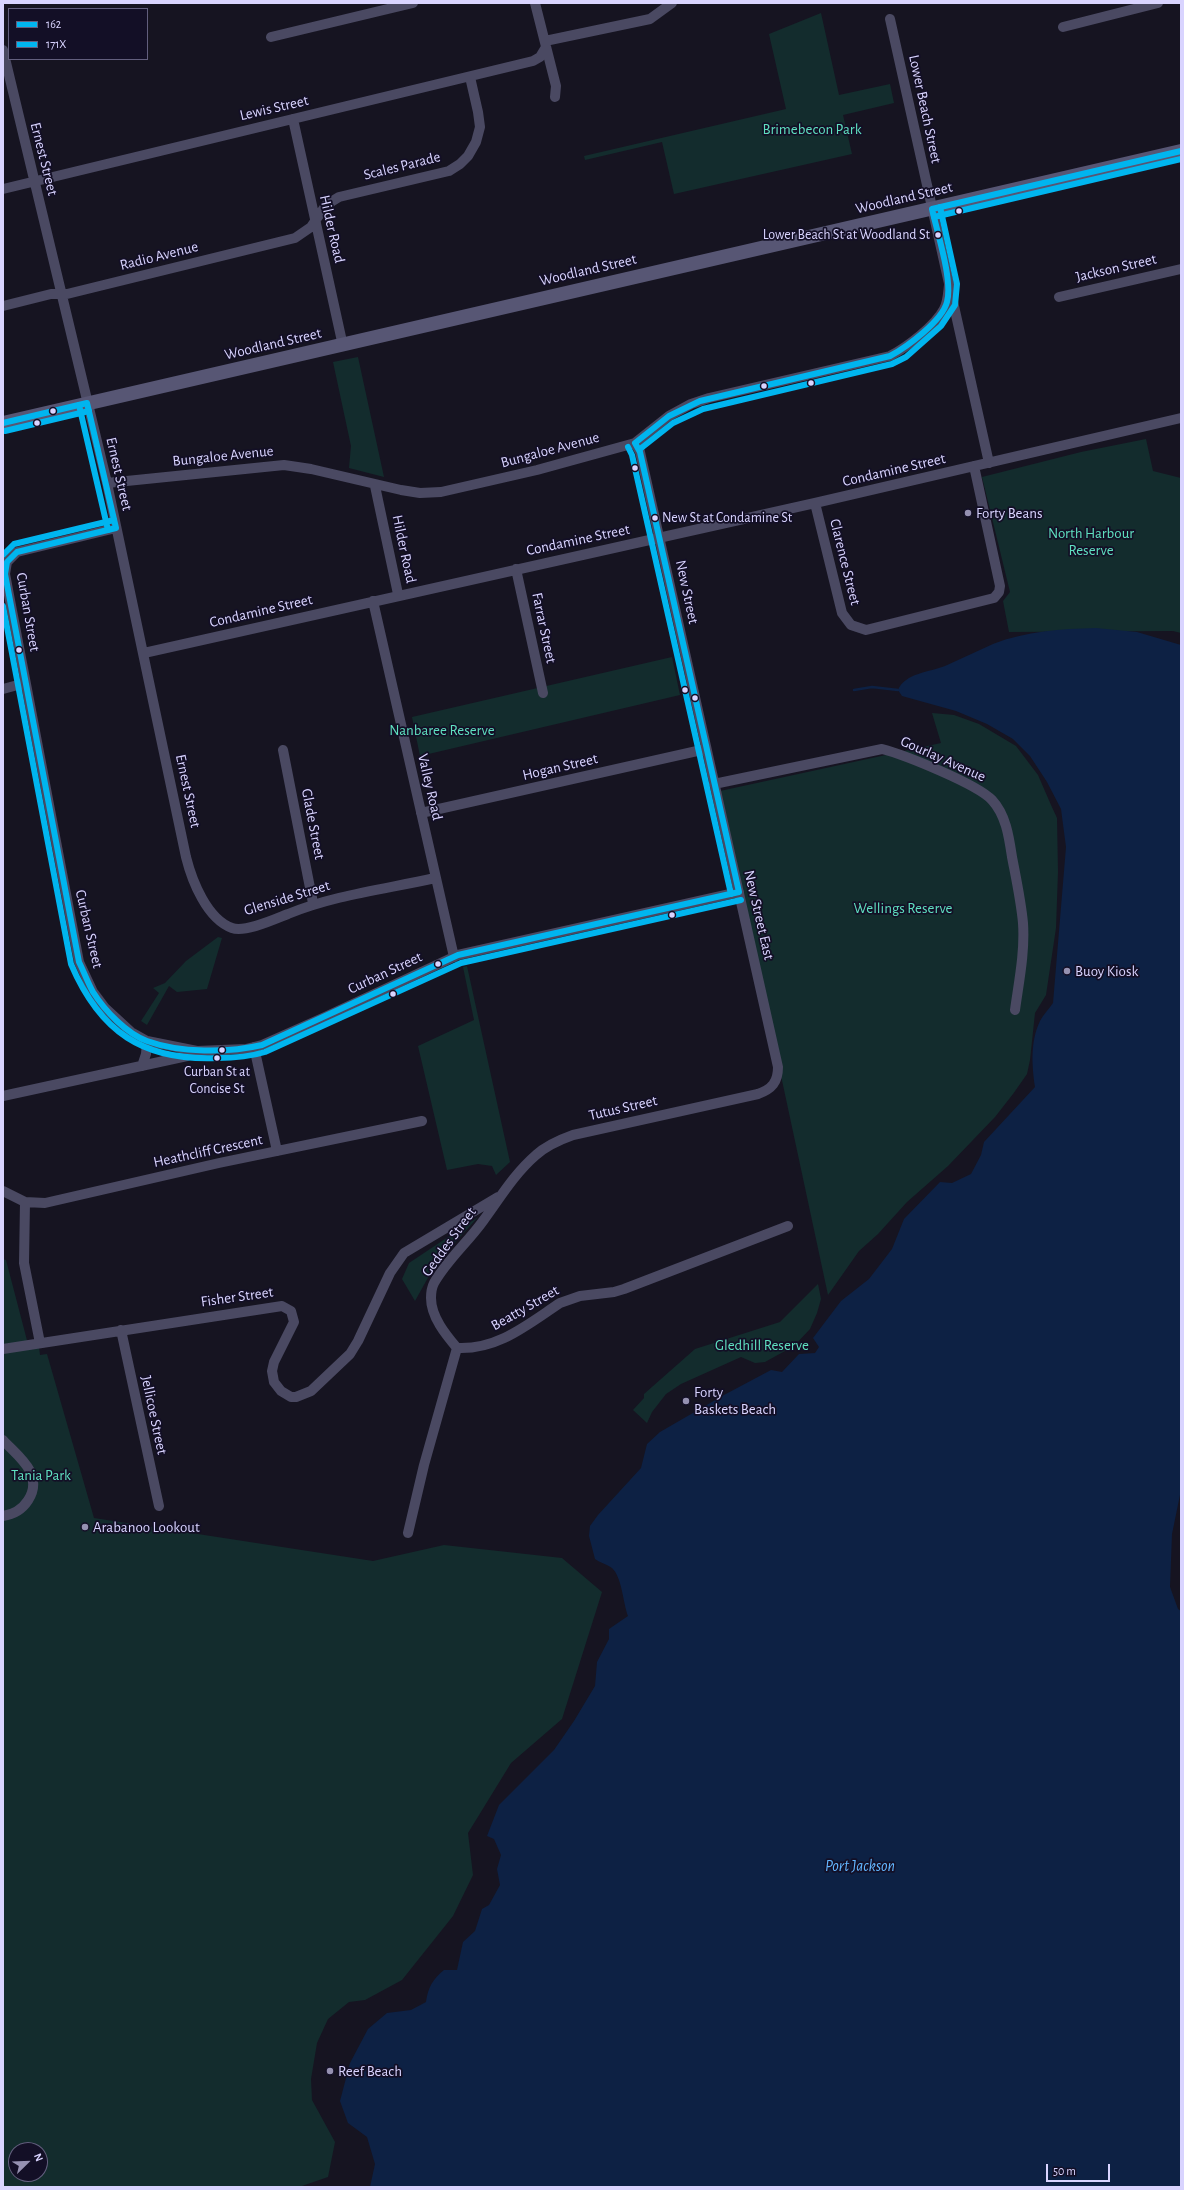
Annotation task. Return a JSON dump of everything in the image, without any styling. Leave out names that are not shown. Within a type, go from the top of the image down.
[{"type":"street","points":[[271,37],[413,3]]},
{"type":"street","points":[[535,3],[556,86],[555,97]]},
{"type":"street","points":[[545,44],[650,19],[672,3]]},
{"type":"street","points":[[1063,27],[1158,3]]},
{"type":"street","name":"Lower Beach Street","points":[[890,19],[989,463]]},
{"type":"street","name":"Lewis Street","points":[[3,189],[533,61],[540,57],[545,44]]},
{"type":"street","name":"Ernest Street","points":[[3,50],[107,483],[144,652],[186,857],[191,877],[205,903]]},
{"type":"street","name":"Scales Parade","points":[[315,221],[326,205],[339,197],[449,171],[468,156],[476,142],[480,128],[470,77]]},
{"type":"street","name":"Hilder Road","points":[[293,119],[343,346]]},
{"type":"street","name":"Woodland Street","points":[[3,423],[343,346],[602,284],[1181,151]]},
{"type":"street","name":"Radio Avenue","points":[[3,306],[51,294],[67,294],[295,238],[305,233],[315,221]]},
{"type":"street","name":"Jackson Street","points":[[1059,297],[1181,269]]},
{"type":"street","name":"Bungaloe Avenue","points":[[107,483],[284,464],[311,469],[375,486],[420,493],[441,492],[537,470],[635,443],[669,416],[700,401],[890,356],[901,350],[941,314],[947,303],[949,285]]},
{"type":"street","name":"Condamine Street","points":[[144,652],[373,601],[398,594],[815,503],[1181,418]]},
{"type":"street","name":"New Street","points":[[635,443],[640,452],[660,537],[706,749]]},
{"type":"street","name":"Clarence Street","points":[[815,503],[842,613],[851,625],[866,630],[994,598],[999,592],[1000,586],[974,466]]},
{"type":"street","name":"Hilder Road","points":[[375,486],[398,594]]},
{"type":"street","name":"Curban Street","points":[[116,528],[22,551],[13,555],[7,562],[6,580],[79,962],[93,992],[105,1008],[131,1032],[147,1041],[197,1051],[254,1047],[325,1017],[454,957],[739,892]]},
{"type":"street","name":"Farrar Street","points":[[516,569],[543,693]]},
{"type":"street","name":"Valley Road","points":[[373,601],[454,957]]},
{"type":"street","points":[[3,689],[25,683]]},
{"type":"street","name":"New Street East","points":[[706,749],[778,1067],[777,1078],[772,1086]]},
{"type":"street","name":"Hogan Street","points":[[421,814],[706,749]]},
{"type":"street","name":"Gourlay Avenue","points":[[714,784],[882,749],[898,753],[960,780],[992,800],[1003,816],[1008,833],[1023,924],[1021,968],[1014,1010]]},
{"type":"street","name":"Glade Street","points":[[283,750],[314,903]]},
{"type":"street","name":"Glenside Street","points":[[205,903],[221,921],[234,929],[265,923],[314,903],[435,878]]},
{"type":"street","points":[[142,1066],[146,1054],[147,1041]]},
{"type":"street","points":[[254,1047],[276,1151]]},
{"type":"street","points":[[3,1096],[187,1056],[197,1051]]},
{"type":"street","name":"Tutus Street","points":[[500,1196],[532,1158],[544,1148],[563,1138],[758,1094],[772,1086]]},
{"type":"street","name":"Heathcliff Crescent","points":[[3,1191],[25,1202],[45,1203],[276,1151],[422,1121]]},
{"type":"street","name":"Fisher Street","points":[[3,1349],[263,1308],[285,1307],[293,1314],[294,1322],[274,1362],[272,1376],[277,1387],[286,1395],[291,1397],[301,1396],[323,1381],[350,1354],[358,1341],[390,1273],[404,1253],[500,1196]]},
{"type":"street","name":"Geddes Street","points":[[457,1348],[444,1332],[432,1309],[431,1298],[433,1285],[483,1222],[500,1196]]},
{"type":"street","points":[[25,1202],[24,1263],[40,1343]]},
{"type":"street","name":"Beatty Street","points":[[457,1348],[468,1349],[494,1344],[507,1338],[568,1299],[614,1292],[788,1226]]},
{"type":"street","name":"Jellicoe Street","points":[[121,1330],[159,1506]]},
{"type":"street","points":[[408,1533],[424,1465],[457,1348]]},
{"type":"street","points":[[3,1440],[31,1472],[33,1486],[26,1504],[15,1513],[3,1516]]},
{"type":"green space","name":"Brimebecon Park","points":[[821,13],[839,95],[890,84],[894,103],[843,115],[852,154],[674,194],[662,142],[585,160],[584,156],[786,109],[769,34]]},
{"type":"green space","points":[[358,357],[384,477],[349,468],[351,446],[333,362]]},
{"type":"green space","name":"North Harbour Reserve","points":[[1146,439],[1153,471],[1181,478],[1181,633],[1173,631],[1009,632],[1003,601],[1010,592],[982,477],[1081,452]]},
{"type":"green space","name":"Nanbaree Reserve","points":[[672,657],[680,695],[420,756],[412,717]]},
{"type":"green space","name":"Wellings Reserve","points":[[932,713],[954,715],[979,724],[1016,746],[1038,775],[1057,818],[1058,872],[1056,928],[1046,995],[1035,1013],[1027,1074],[1013,1094],[995,1117],[948,1166],[907,1202],[878,1234],[859,1251],[828,1295],[720,791],[941,743]]},
{"type":"green space","points":[[218,937],[222,938],[207,989],[177,992],[169,986],[147,1025],[141,1021],[159,993],[153,988],[165,983],[186,961]]},
{"type":"green space","points":[[467,966],[510,1162],[496,1175],[492,1166],[478,1164],[447,1170],[418,1046],[474,1020],[463,967]]},
{"type":"green space","points":[[478,1217],[435,1265],[415,1301],[402,1279],[409,1263]]},
{"type":"green space","name":"Tania Park","points":[[3,1259],[6,1260],[29,1348],[39,1347],[40,1355],[47,1354],[94,1518],[373,1561],[444,1545],[562,1558],[602,1592],[562,1719],[511,1763],[468,1833],[473,1875],[453,1916],[402,1980],[365,2000],[349,2002],[328,2019],[317,2043],[311,2079],[312,2100],[335,2142],[328,2177],[299,2187],[3,2187]]},
{"type":"green space","name":"Gledhill Reserve","points":[[818,1284],[821,1299],[817,1313],[810,1329],[794,1346],[765,1362],[755,1363],[741,1357],[681,1384],[666,1394],[652,1412],[647,1423],[633,1410],[644,1398],[644,1394],[695,1349],[780,1322]]},
{"type":"water","name":"Port Jackson","points":[[1096,628],[1137,632],[1181,645],[1181,1490],[1172,1534],[1170,1587],[1178,1609],[1181,1611],[1181,2187],[370,2187],[375,2164],[367,2137],[348,2123],[340,2101],[350,2063],[368,2029],[387,2013],[411,2010],[426,2002],[428,1992],[437,1977],[444,1970],[457,1970],[463,1942],[475,1931],[482,1909],[489,1905],[500,1885],[497,1869],[501,1855],[494,1839],[487,1836],[499,1805],[554,1750],[574,1721],[595,1686],[597,1662],[609,1639],[609,1629],[628,1616],[618,1577],[612,1568],[595,1559],[589,1536],[590,1526],[598,1515],[641,1468],[647,1444],[660,1432],[771,1370],[782,1372],[799,1354],[815,1353],[819,1347],[813,1338],[841,1301],[869,1279],[892,1249],[904,1219],[940,1182],[952,1183],[971,1174],[981,1155],[984,1142],[1035,1087],[1033,1071],[1033,1046],[1040,1021],[1053,1003],[1066,847],[1061,809],[1047,782],[1030,756],[1013,739],[987,724],[956,711],[902,696],[898,690],[901,684],[906,680],[918,674],[945,666],[1005,640],[1031,633]]},
{"type":"waterway","points":[[854,690],[872,687],[898,690]]},
{"type":"transit line","name":"162","points":[[932,209],[1181,151]]},
{"type":"transit line","name":"171X","points":[[934,217],[1181,159]]},
{"type":"transit line","name":"171X","points":[[640,449],[673,423],[703,409],[892,364],[906,357],[941,326],[955,305],[957,284],[940,207]]},
{"type":"transit line","name":"162","points":[[635,443],[669,416],[700,401],[890,356],[923,333],[944,309],[947,302],[948,293],[946,269],[932,209]]},
{"type":"transit line","name":"162","points":[[87,403],[116,528]]},
{"type":"transit line","name":"162","points":[[3,423],[87,403]]},
{"type":"transit line","name":"171X","points":[[79,405],[108,530]]},
{"type":"transit line","name":"171X","points":[[5,431],[89,411]]},
{"type":"transit line","name":"162","points":[[635,443],[640,452],[739,892]]},
{"type":"transit line","name":"171X","points":[[628,447],[632,455],[731,894]]},
{"type":"transit line","name":"171X","points":[[3,555],[14,544],[114,520]]},
{"type":"transit line","name":"162","points":[[116,528],[17,552],[7,562],[5,574],[79,962],[93,992],[104,1007],[117,1021],[139,1038],[160,1045],[189,1050],[249,1048],[262,1045],[458,955],[739,892]]},
{"type":"transit line","name":"171X","points":[[3,606],[71,964],[83,988],[96,1008],[110,1024],[127,1038],[146,1048],[167,1054],[191,1058],[229,1058],[259,1054],[461,963],[741,900]]},
{"type":"place","name":"Lower Beach St at Woodland St","points":[[938,235]]},
{"type":"place","name":"Forty Beans","points":[[968,513]]},
{"type":"place","name":"New St at Condamine St","points":[[655,518]]},
{"type":"place","name":"Buoy Kiosk","points":[[1067,971]]},
{"type":"place","name":"Curban St at Concise St","points":[[217,1058]]},
{"type":"place","name":"Forty Baskets Beach","points":[[686,1401]]},
{"type":"place","name":"Arabanoo Lookout","points":[[85,1527]]},
{"type":"place","name":"Reef Beach","points":[[330,2071]]}]
